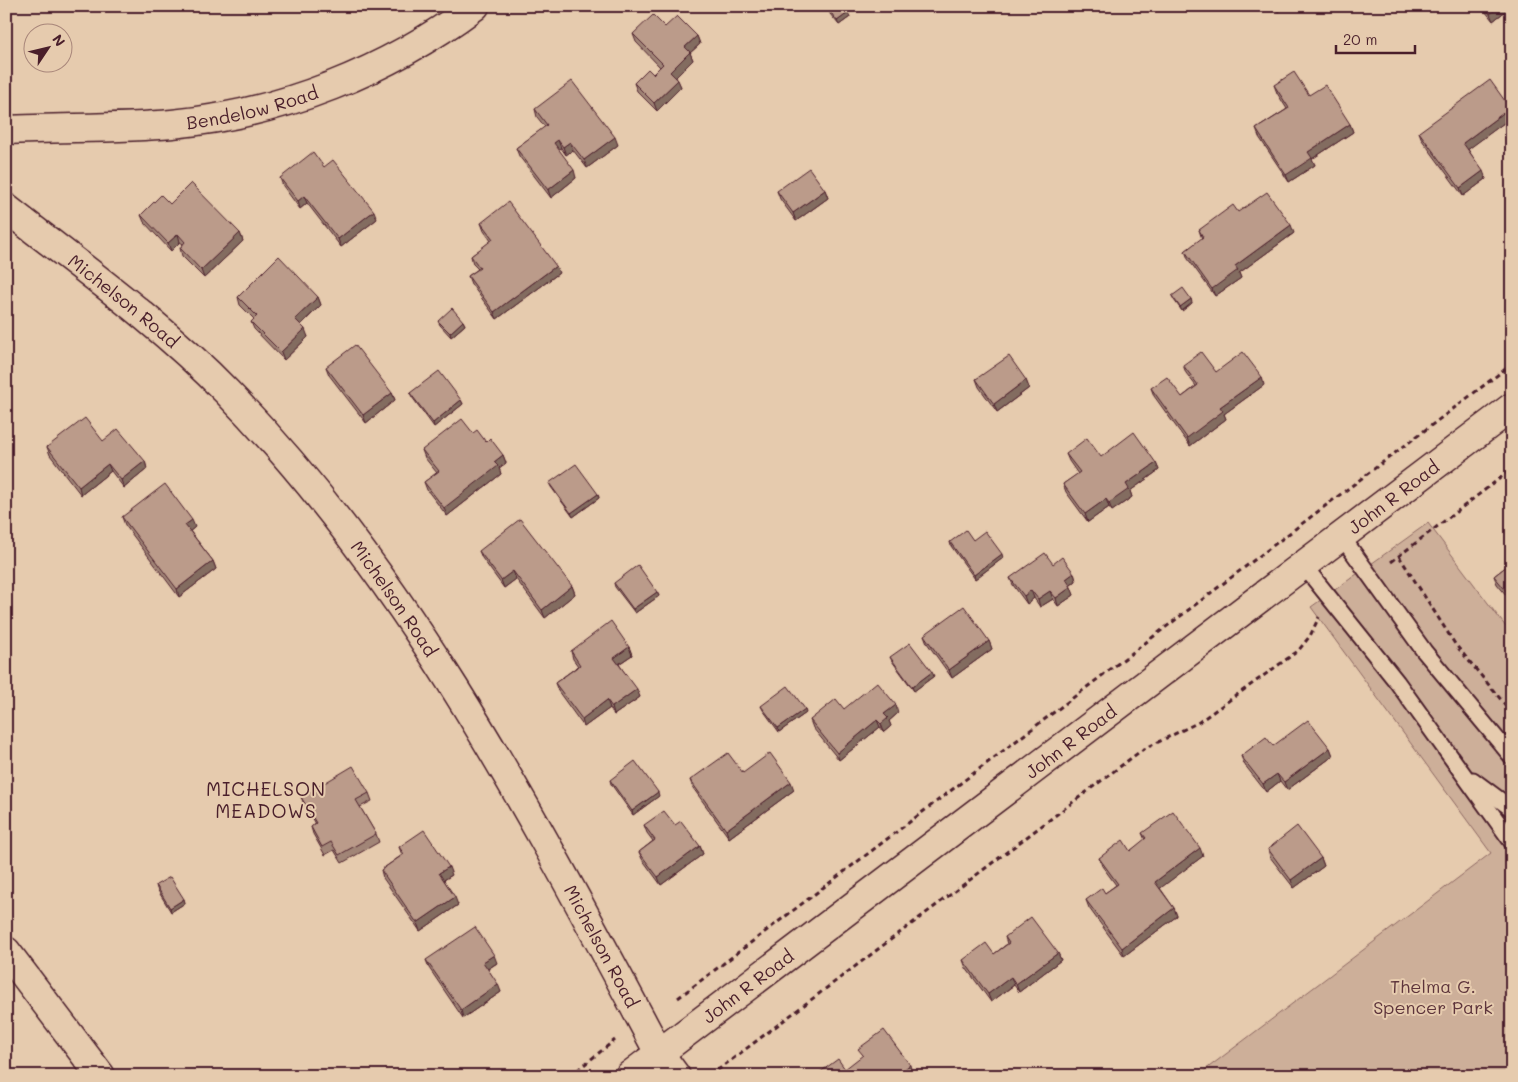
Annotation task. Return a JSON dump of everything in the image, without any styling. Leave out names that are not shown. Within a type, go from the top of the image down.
[{"type":"main road","name":"Bendelow Road","points":[[6,130],[172,124],[268,107],[338,84],[388,61],[418,45],[475,6]]},
{"type":"main road","name":"Michelson Road","points":[[6,208],[195,360],[275,444],[350,535],[417,629],[482,735],[564,879],[659,1053],[676,1076]]},
{"type":"main road","name":"John R Road","points":[[629,1076],[1512,407]]},
{"type":"main road","points":[[6,951],[102,1076]]},
{"type":"lane","points":[[1342,537],[1424,651],[1512,757]]},
{"type":"lane","points":[[1304,566],[1397,682],[1512,842]]},
{"type":"lane","points":[[1462,771],[1510,804]]},
{"type":"path","points":[[678,998],[1512,364]]},
{"type":"path","points":[[1392,562],[1512,469]]},
{"type":"path","points":[[1399,556],[1455,644],[1512,713]]},
{"type":"path","points":[[710,1076],[1142,750],[1199,722],[1298,651],[1310,636],[1319,617]]},
{"type":"path","points":[[570,1076],[615,1040]]},
{"type":"green space","name":"Thelma G. Spencer Park","points":[[1428,523],[1512,635],[1512,1076],[1197,1076],[1491,853],[1311,607]]},
{"type":"building","points":[[835,6],[843,6],[848,13],[837,21],[829,10]]},
{"type":"building","points":[[1484,6],[1499,6],[1490,14]]},
{"type":"building","points":[[653,15],[665,27],[677,16],[697,36],[685,47],[690,52],[670,72],[678,80],[654,103],[634,83],[648,69],[653,74],[663,64],[633,34]]},
{"type":"building","points":[[1294,72],[1309,95],[1325,85],[1350,124],[1308,152],[1312,158],[1286,175],[1256,129],[1289,108],[1274,85]]},
{"type":"building","points":[[1490,80],[1510,108],[1463,143],[1483,171],[1460,188],[1419,132]]},
{"type":"building","points":[[572,81],[615,137],[584,160],[570,142],[563,147],[558,140],[554,143],[574,170],[548,190],[516,148],[547,125],[535,109]]},
{"type":"building","points":[[313,152],[324,167],[333,160],[374,211],[338,239],[304,196],[298,201],[280,178]]},
{"type":"building","points":[[809,168],[825,190],[793,213],[777,191]]},
{"type":"building","points":[[191,183],[240,233],[201,270],[180,248],[185,242],[178,234],[168,243],[141,215],[161,195],[170,204]]},
{"type":"building","points":[[1267,192],[1291,225],[1235,266],[1238,270],[1212,289],[1185,251],[1203,237],[1199,230],[1233,205],[1238,212]]},
{"type":"building","points":[[508,202],[556,266],[494,312],[468,276],[480,268],[471,256],[493,239],[481,223]]},
{"type":"building","points":[[279,256],[318,297],[295,319],[305,329],[281,352],[251,322],[257,316],[238,297]]},
{"type":"building","points":[[1183,288],[1191,299],[1180,307],[1172,296]]},
{"type":"building","points":[[452,308],[463,321],[450,333],[438,321]]},
{"type":"building","points":[[355,345],[392,393],[363,415],[326,367]]},
{"type":"building","points":[[1201,352],[1216,372],[1243,352],[1262,377],[1220,407],[1223,411],[1187,438],[1151,388],[1167,377],[1182,397],[1198,385],[1183,365]]},
{"type":"building","points":[[1009,356],[1026,380],[994,404],[976,379]]},
{"type":"building","points":[[439,371],[461,400],[433,423],[410,393]]},
{"type":"building","points":[[85,418],[103,441],[118,429],[145,461],[121,480],[108,464],[79,487],[47,447]]},
{"type":"building","points":[[462,419],[473,433],[477,430],[486,442],[490,438],[503,455],[494,462],[498,466],[444,508],[424,482],[439,471],[422,450]]},
{"type":"building","points":[[1134,432],[1156,463],[1126,484],[1129,489],[1109,503],[1106,499],[1085,514],[1063,484],[1080,472],[1066,454],[1087,438],[1101,457]]},
{"type":"building","points":[[576,464],[598,494],[571,513],[549,483]]},
{"type":"building","points":[[165,484],[192,520],[185,525],[213,561],[177,589],[122,517]]},
{"type":"building","points":[[520,519],[572,586],[542,610],[513,571],[501,580],[479,551]]},
{"type":"building","points":[[966,530],[973,540],[985,531],[1002,554],[974,575],[950,542]]},
{"type":"building","points":[[1045,553],[1053,564],[1062,557],[1074,573],[1066,579],[1071,587],[1056,598],[1050,591],[1038,599],[1031,590],[1024,596],[1010,578]]},
{"type":"building","points":[[1512,562],[1512,598],[1494,576]]},
{"type":"building","points":[[638,565],[657,592],[633,609],[614,583]]},
{"type":"building","points":[[964,606],[989,641],[949,670],[924,635]]},
{"type":"building","points":[[611,621],[629,647],[614,658],[637,689],[612,707],[607,700],[582,719],[555,683],[580,665],[571,651]]},
{"type":"building","points":[[910,643],[932,672],[912,687],[890,657]]},
{"type":"building","points":[[877,682],[896,705],[884,714],[888,718],[881,724],[877,720],[837,753],[810,720],[836,699],[844,709]]},
{"type":"building","points":[[788,686],[805,709],[778,728],[761,706]]},
{"type":"building","points":[[1308,720],[1330,748],[1284,782],[1277,774],[1263,784],[1241,756],[1266,737],[1273,746]]},
{"type":"building","points":[[728,753],[743,773],[770,753],[791,782],[726,830],[690,780]]},
{"type":"building","points":[[635,761],[658,792],[632,811],[610,780]]},
{"type":"building","points":[[353,766],[369,793],[356,800],[376,834],[339,855],[331,842],[322,847],[311,827],[316,823],[301,797]]},
{"type":"building","points":[[664,811],[675,825],[681,821],[700,846],[658,877],[639,852],[655,840],[644,825]]},
{"type":"building","points":[[1173,811],[1200,848],[1155,882],[1174,908],[1122,948],[1086,900],[1102,888],[1105,893],[1118,884],[1099,858],[1123,840],[1130,851],[1146,838],[1142,833]]},
{"type":"building","points":[[1297,826],[1321,858],[1291,880],[1268,849]]},
{"type":"building","points":[[424,830],[449,867],[439,873],[455,897],[417,923],[381,870],[404,854],[399,847]]},
{"type":"building","points":[[170,877],[184,899],[170,908],[156,885]]},
{"type":"building","points":[[1031,917],[1058,953],[1016,984],[1011,977],[988,994],[963,960],[986,943],[994,954],[1009,943],[1005,937]]},
{"type":"building","points":[[475,927],[494,955],[483,962],[498,984],[461,1010],[426,960]]},
{"type":"building","points":[[884,1030],[910,1065],[895,1076],[815,1076],[838,1059],[845,1069],[863,1055],[858,1049]]},
{"type":"district","name":"MICHELSON MEADOWS","points":[[266,799]]}]
